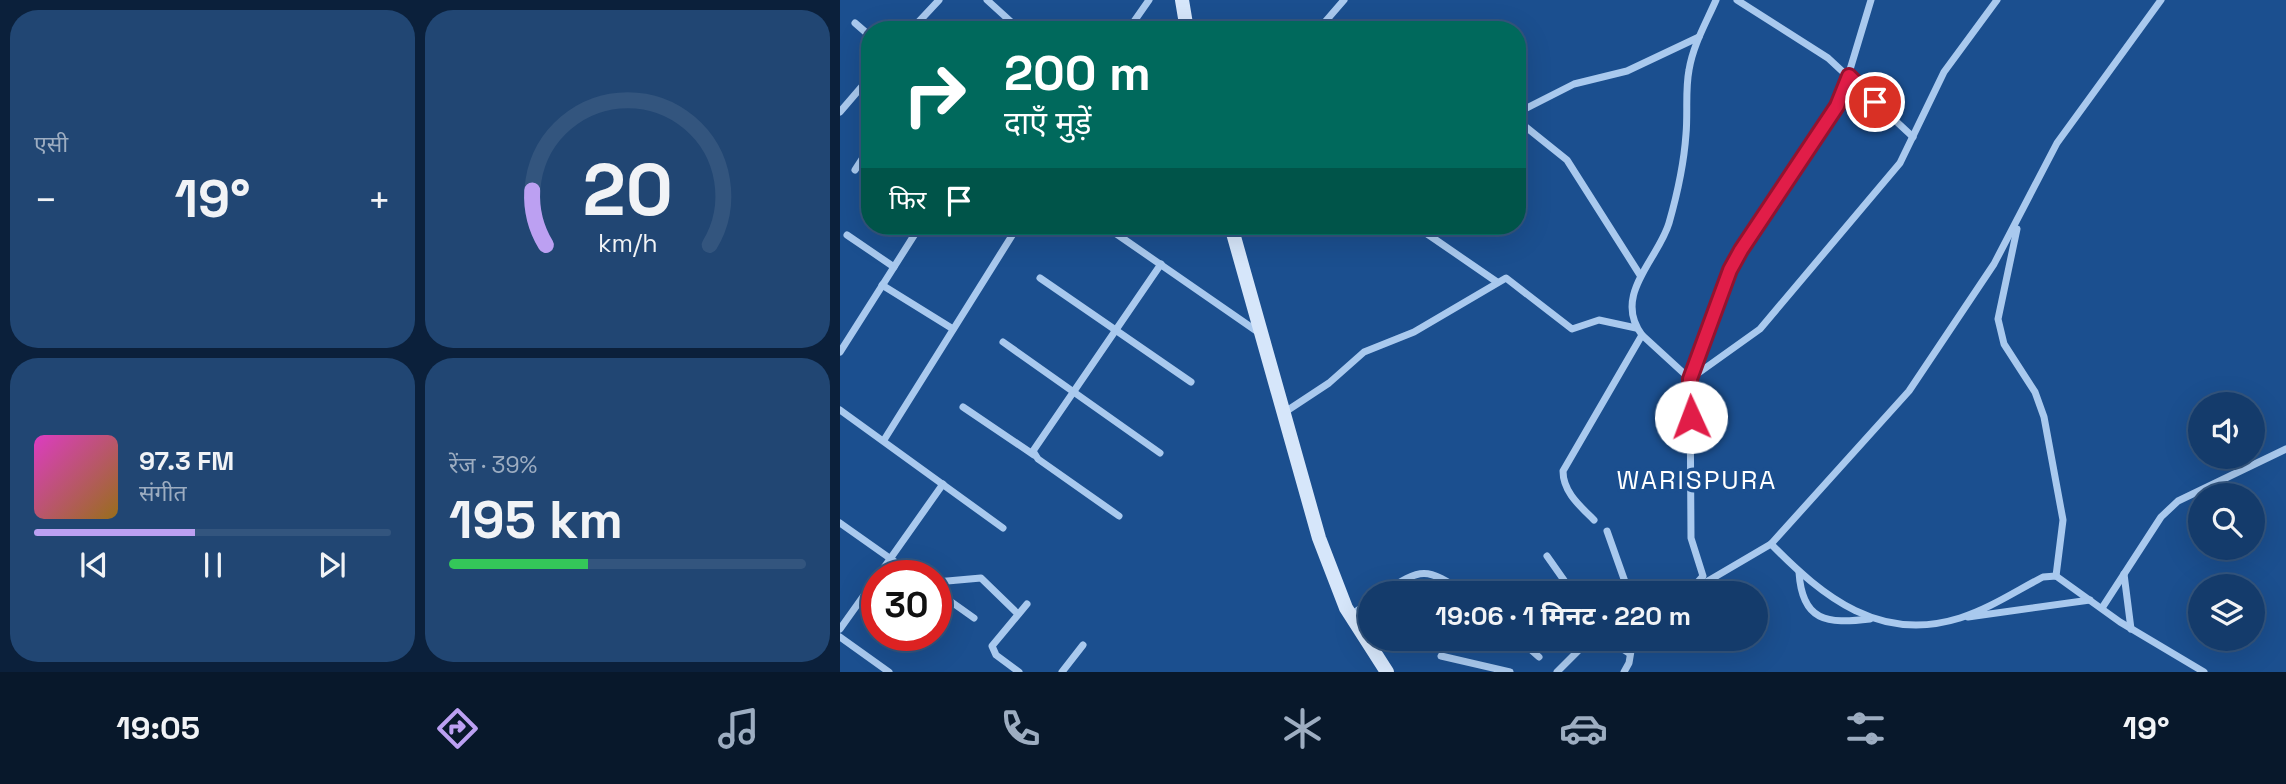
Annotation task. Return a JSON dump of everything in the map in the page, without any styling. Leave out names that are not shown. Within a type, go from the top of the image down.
[{"type":"street","points":[[919,21],[939,0]]},
{"type":"street","points":[[987,0],[1010,21]]},
{"type":"street","points":[[1134,21],[1149,0]]},
{"type":"street","points":[[1182,0],[1186,21]]},
{"type":"street","points":[[1326,21],[1344,0]]},
{"type":"street","points":[[1690,379],[1636,328],[1632,303],[1640,275],[1664,237],[1669,223],[1683,162],[1689,67],[1699,36],[1716,0]]},
{"type":"street","points":[[1737,0],[1821,53],[1913,137]]},
{"type":"street","points":[[1700,581],[1703,576],[1691,538],[1690,379],[1730,270],[1837,106],[1849,76],[1871,0]]},
{"type":"street","points":[[1690,379],[1760,329],[1900,163],[1944,72],[1997,0]]},
{"type":"street","points":[[1708,581],[1771,544],[1920,377],[1994,264],[2057,143],[2161,0]]},
{"type":"street","points":[[855,23],[861,28]]},
{"type":"street","points":[[1526,108],[1574,84],[1618,74],[1699,36]]},
{"type":"street","points":[[840,112],[861,88]]},
{"type":"street","points":[[1526,127],[1567,160],[1640,275]]},
{"type":"street","points":[[855,170],[861,161]]},
{"type":"street","points":[[2021,215],[1997,318],[2004,344],[2035,392],[2044,417],[2062,510],[2056,576]]},
{"type":"street","points":[[847,235],[894,267]]},
{"type":"street","points":[[840,352],[914,235]]},
{"type":"street","points":[[884,440],[1012,235]]},
{"type":"street","points":[[1118,235],[1258,332]]},
{"type":"street","points":[[1233,235],[1258,332],[1319,538],[1350,615],[1387,672]]},
{"type":"street","points":[[1429,235],[1497,282]]},
{"type":"street","points":[[1035,456],[1034,446],[1161,264]]},
{"type":"street","points":[[1040,278],[1191,382]]},
{"type":"street","points":[[1282,415],[1329,383],[1364,352],[1420,329],[1506,278],[1516,283],[1572,330],[1599,320],[1636,328]]},
{"type":"street","points":[[883,285],[953,329]]},
{"type":"street","points":[[1594,520],[1569,492],[1563,481],[1563,471],[1642,335]]},
{"type":"street","points":[[1003,342],[1160,453]]},
{"type":"street","points":[[963,407],[1119,516]]},
{"type":"street","points":[[840,410],[1003,528]]},
{"type":"street","points":[[2102,608],[2161,517],[2178,501],[2286,449]]},
{"type":"street","points":[[890,558],[943,484]]},
{"type":"street","points":[[840,523],[893,560]]},
{"type":"street","points":[[1607,531],[1625,581]]},
{"type":"street","points":[[1771,544],[1799,572],[1853,611],[1871,619]]},
{"type":"street","points":[[1547,556],[1565,581]]},
{"type":"street","points":[[1401,581],[1421,572],[1438,575],[1447,581]]},
{"type":"street","points":[[1799,572],[1802,596],[1818,616],[1838,622],[1871,619],[1914,625],[2090,600]]},
{"type":"street","points":[[2124,573],[2131,629]]},
{"type":"street","points":[[1960,618],[2043,578],[2056,576],[2131,629],[2204,672]]},
{"type":"street","points":[[952,581],[981,578],[1018,614]]},
{"type":"street","points":[[840,629],[861,599]]},
{"type":"street","points":[[952,602],[974,618]]},
{"type":"street","points":[[1018,672],[996,655],[992,646],[1027,604]]},
{"type":"street","points":[[1350,615],[1358,610]]},
{"type":"street","points":[[840,637],[889,672]]},
{"type":"street","points":[[1062,672],[1083,645]]},
{"type":"street","points":[[1532,651],[1539,657]]},
{"type":"street","points":[[1557,672],[1578,651]]},
{"type":"street","points":[[1626,651],[1629,653],[1633,672]]},
{"type":"street","points":[[1441,656],[1510,672]]},
{"type":"street","points":[[1624,672],[1629,663]]},
{"type":"district","name":"WARISPURA","points":[[1697,480]]},
{"type":"route","points":[[1691,417],[1690,379],[1730,270],[1741,250],[1837,106],[1849,76],[1875,102]]}]
